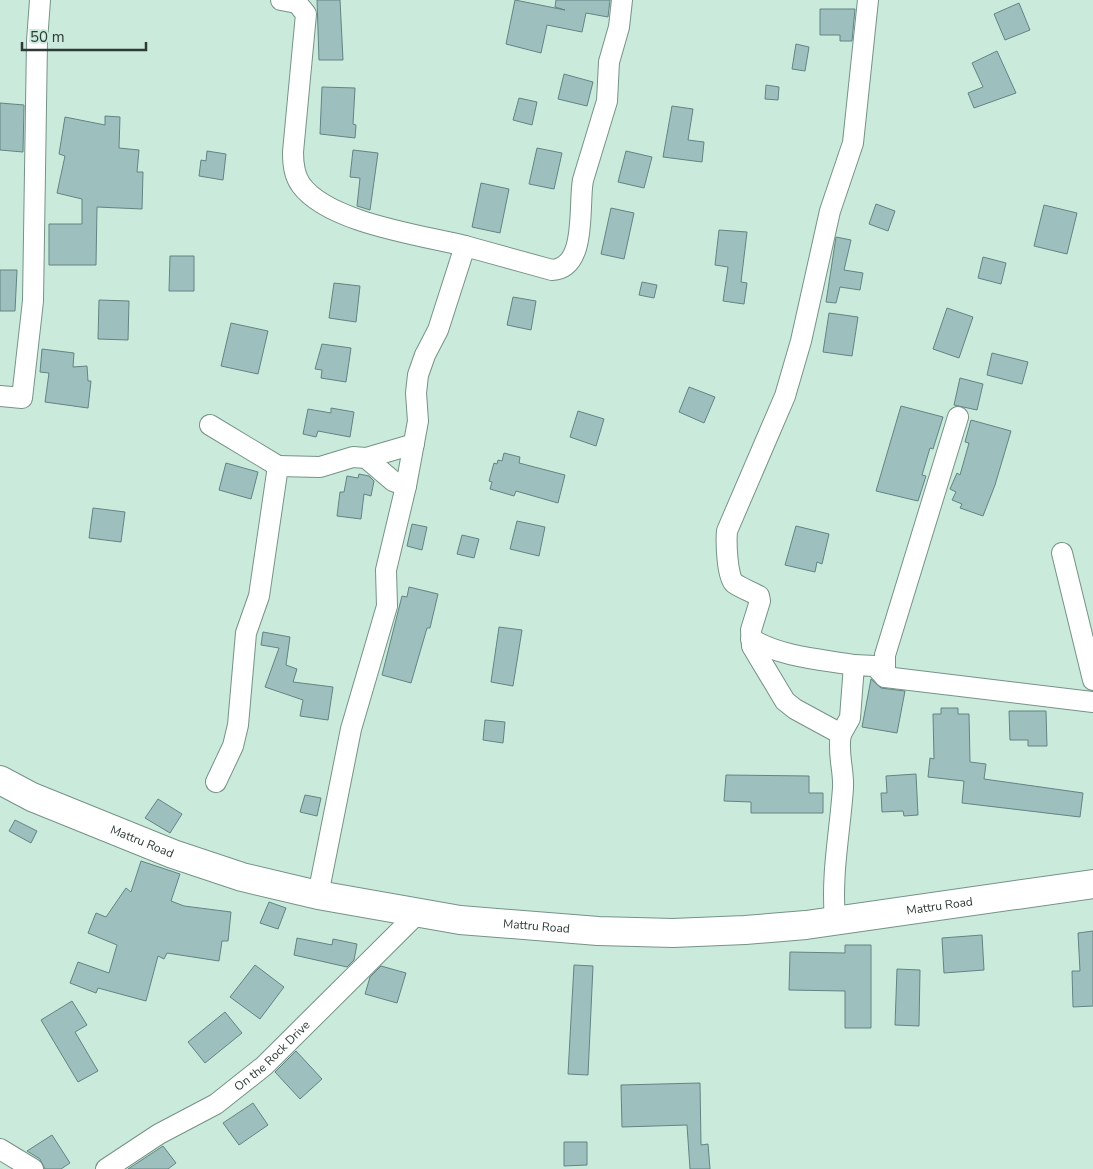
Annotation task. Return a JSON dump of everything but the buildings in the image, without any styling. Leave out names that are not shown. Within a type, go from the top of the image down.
[{"type":"main road","name":"Mattru Road","points":[[0,780],[32,797],[173,854],[242,877],[318,895],[460,920],[598,931],[674,933],[797,926],[835,919],[1093,884]]},
{"type":"street","points":[[0,396],[22,398],[33,301],[37,41],[40,0]]},
{"type":"street","points":[[282,0],[296,3],[306,14],[293,168],[300,184],[312,197],[344,215],[552,270],[562,270],[570,264],[582,214],[580,194],[583,180],[607,101],[609,62],[619,27],[622,0]]},
{"type":"street","points":[[841,734],[795,709],[785,701],[752,646],[751,639],[759,596],[734,582],[730,576],[726,531],[785,396],[801,341],[830,211],[853,143],[868,0]]},
{"type":"street","points":[[318,895],[351,729],[387,606],[386,570],[406,486],[418,422],[416,393],[418,376],[425,355],[438,330],[465,246]]},
{"type":"street","points":[[885,677],[885,655],[958,417]]},
{"type":"street","points":[[210,425],[278,466],[320,467],[353,457],[366,458],[414,444]]},
{"type":"street","points":[[366,458],[393,481],[406,486]]},
{"type":"street","points":[[216,782],[233,746],[238,725],[246,633],[259,596],[278,466]]},
{"type":"street","points":[[1062,553],[1093,680]]},
{"type":"street","points":[[751,639],[768,649],[784,653],[854,665],[875,666],[885,677],[1093,702]]},
{"type":"street","points":[[835,919],[834,867],[843,784],[838,746],[841,734],[850,718],[854,665]]},
{"type":"street","name":"On the Rock Drive","points":[[106,1169],[159,1134],[216,1104],[264,1066],[418,914]]},
{"type":"street","points":[[0,1149],[33,1169]]}]
